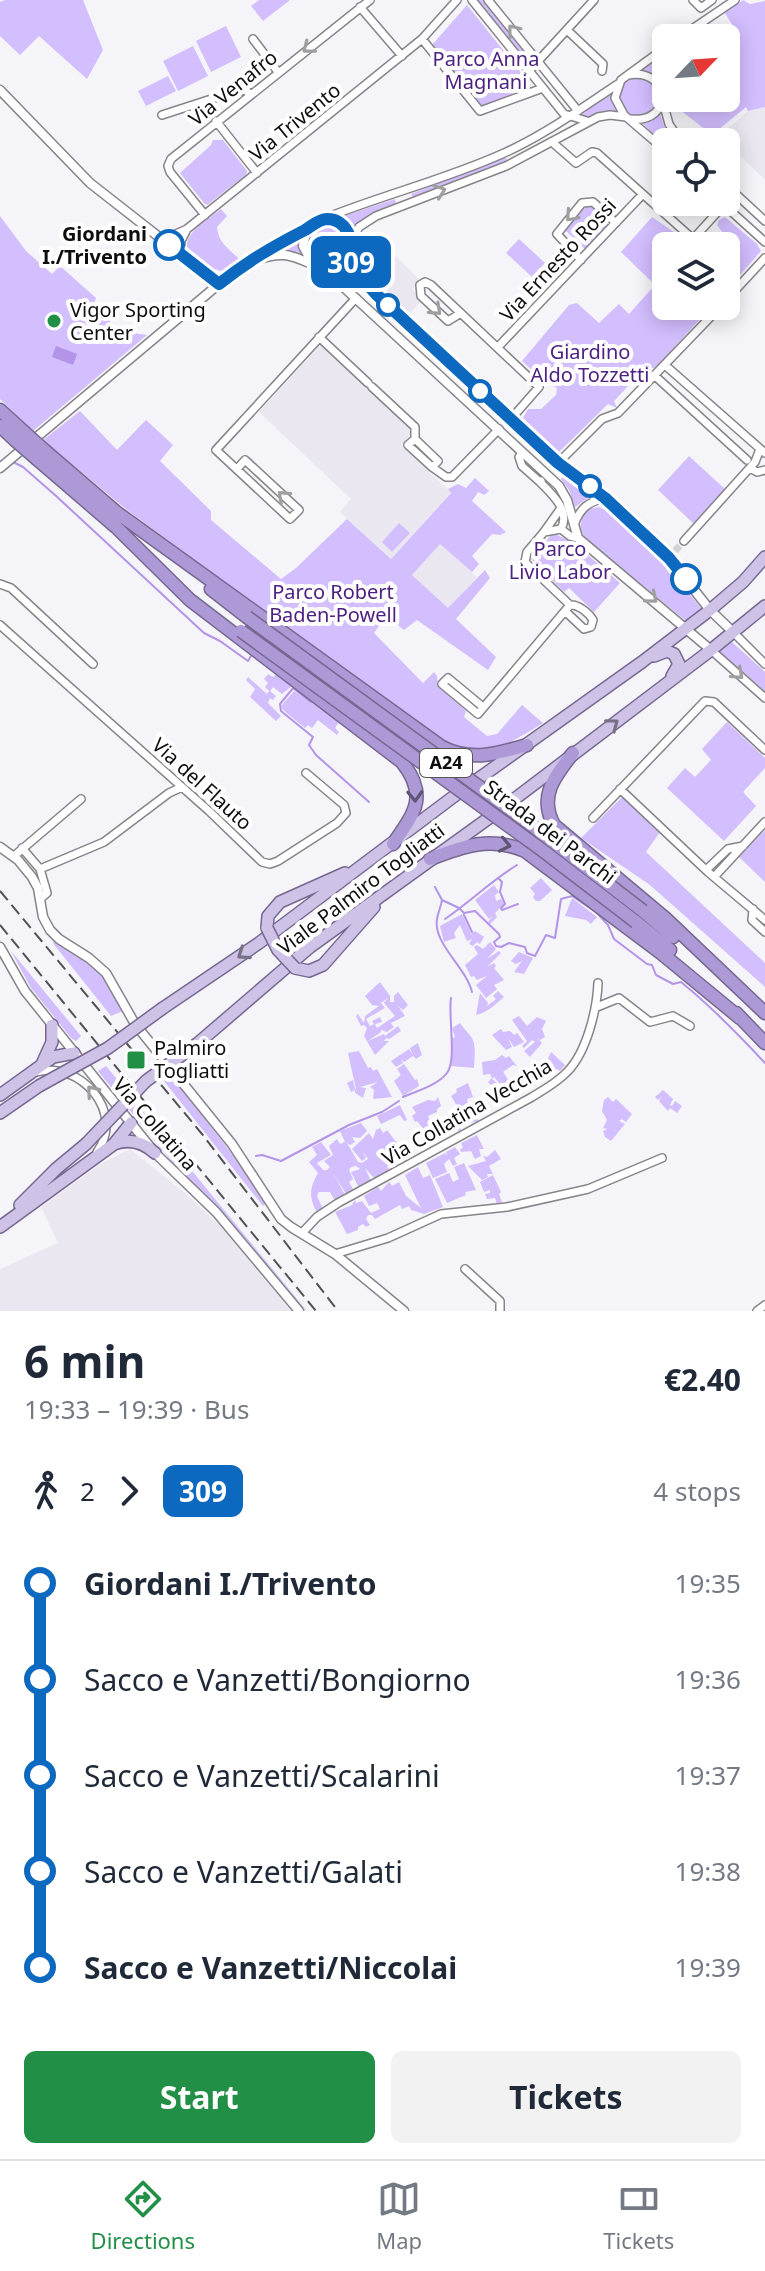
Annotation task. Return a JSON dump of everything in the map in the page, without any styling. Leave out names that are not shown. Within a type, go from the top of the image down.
[{"type":"highway","name":"Strada dei Parchi","points":[[0,410],[19,436]]},
{"type":"highway","name":"Strada dei Parchi","points":[[0,426],[19,436],[241,631],[542,850],[640,916],[765,1043]]},
{"type":"highway","name":"Strada dei Parchi","points":[[114,518],[539,830],[765,1025]]},
{"type":"highway","points":[[114,518],[442,747],[457,754],[481,756],[527,745]]},
{"type":"highway","points":[[114,518],[173,586],[402,762],[415,784],[417,803],[393,844]]},
{"type":"highway","points":[[573,753],[548,790],[547,806],[554,825],[665,918],[765,1013]]},
{"type":"highway","points":[[430,859],[481,842],[509,844],[525,851],[651,945],[740,1018]]},
{"type":"main road","name":"Viale Palmiro Togliatti","points":[[0,1113],[39,1086],[108,1048],[259,943],[642,662],[743,582],[765,557]]},
{"type":"main road","name":"Viale Palmiro Togliatti","points":[[0,1226],[86,1144],[146,1081],[197,1044],[310,947],[711,650],[765,606]]},
{"type":"main road","points":[[642,662],[661,652],[672,653],[679,664],[670,680]]},
{"type":"main road","points":[[374,858],[280,902],[268,916],[267,928],[276,947],[295,968],[309,971],[323,965],[350,932],[404,878]]},
{"type":"main road","points":[[41,1064],[52,1044],[52,1025]]},
{"type":"main road","points":[[0,1095],[41,1064],[60,1054],[74,1053]]},
{"type":"main road","points":[[0,1226],[114,1144],[131,1123]]},
{"type":"main road","points":[[114,1144],[137,1142],[155,1153]]},
{"type":"street","name":"Via Venafro","points":[[205,215],[170,172],[168,165],[173,156],[370,0]]},
{"type":"street","name":"Via Trivento","points":[[163,240],[187,229],[402,56],[457,0]]},
{"type":"street","points":[[472,0],[569,117],[590,121]]},
{"type":"street","points":[[488,0],[578,111]]},
{"type":"street","points":[[529,71],[594,0]]},
{"type":"street","points":[[693,0],[701,8],[713,0]]},
{"type":"street","points":[[701,24],[735,0]]},
{"type":"street","points":[[360,7],[402,56]]},
{"type":"street","points":[[567,30],[603,64],[602,71]]},
{"type":"street","points":[[253,39],[278,72]]},
{"type":"street","points":[[422,39],[480,111],[543,88]]},
{"type":"street","points":[[0,468],[219,284],[282,240],[317,221],[405,192],[510,150],[569,117],[652,57]]},
{"type":"street","points":[[628,75],[652,79]]},
{"type":"street","points":[[618,84],[616,100],[628,118],[652,139]]},
{"type":"street","points":[[0,90],[70,165],[219,284]]},
{"type":"street","points":[[162,115],[231,92],[240,90],[250,94]]},
{"type":"street","points":[[325,269],[338,267],[348,257],[351,242],[364,223],[515,161],[590,121],[607,115],[640,120],[656,112]]},
{"type":"street","points":[[216,121],[257,173]]},
{"type":"street","points":[[552,142],[576,163],[592,152],[597,153],[652,204]]},
{"type":"street","points":[[510,150],[515,161]]},
{"type":"street","points":[[405,192],[409,203]]},
{"type":"street","name":"Via Ernesto Rossi","points":[[498,347],[642,195]]},
{"type":"street","points":[[740,198],[765,221]]},
{"type":"street","points":[[581,260],[559,240],[557,232],[582,203],[593,202],[616,223]]},
{"type":"street","points":[[745,224],[749,216],[756,213]]},
{"type":"street","points":[[666,216],[693,239],[712,216]]},
{"type":"street","points":[[736,216],[765,242]]},
{"type":"street","points":[[317,221],[331,219],[339,223],[346,229],[351,242]]},
{"type":"street","points":[[180,253],[187,229]]},
{"type":"street","points":[[307,229],[303,246],[311,262]]},
{"type":"street","points":[[247,263],[279,255],[311,262],[325,269],[565,493],[578,538]]},
{"type":"street","points":[[348,257],[363,280],[437,352],[561,465],[672,555],[710,610],[765,664]]},
{"type":"street","points":[[740,285],[765,258]]},
{"type":"street","points":[[461,313],[448,321],[421,296],[420,285],[429,283],[498,347],[539,387],[511,419]]},
{"type":"street","points":[[237,469],[245,460],[299,510],[290,519],[216,450],[356,298]]},
{"type":"street","points":[[540,482],[549,476],[558,476],[561,465],[602,419],[618,413],[708,320]]},
{"type":"street","points":[[319,337],[415,427],[415,439],[408,445],[446,477],[452,477],[499,429]]},
{"type":"street","points":[[427,363],[437,352]]},
{"type":"street","points":[[666,366],[762,451],[684,541]]},
{"type":"street","points":[[654,375],[757,472],[765,470]]},
{"type":"street","points":[[522,452],[519,457],[522,466],[555,497],[565,521],[560,529],[544,532]]},
{"type":"street","points":[[574,525],[586,505],[605,498]]},
{"type":"street","points":[[483,707],[448,678],[442,684],[478,714],[567,608],[525,562],[527,552],[561,508]]},
{"type":"street","points":[[553,520],[560,529],[578,538],[687,627],[765,698]]},
{"type":"street","points":[[0,584],[11,588],[93,664]]},
{"type":"street","name":"Via del Flauto","points":[[0,625],[262,862],[272,864],[337,823],[346,813],[344,805],[306,773]]},
{"type":"street","points":[[593,818],[707,700],[712,701],[765,750]]},
{"type":"street","points":[[40,869],[104,842],[169,793],[182,787]]},
{"type":"street","points":[[620,789],[706,870],[765,920]]},
{"type":"street","points":[[14,856],[81,799]]},
{"type":"street","points":[[714,877],[765,822]]},
{"type":"street","points":[[706,870],[726,850],[743,846]]},
{"type":"street","points":[[0,847],[14,856],[32,877],[43,917],[50,930],[106,973],[133,1021],[232,1144],[278,1216],[288,1226],[335,1254],[404,1311]]},
{"type":"street","points":[[22,848],[40,869],[47,893],[40,899]]},
{"type":"street","points":[[753,909],[752,920],[765,932]]},
{"type":"street","name":"Via Collatina","points":[[0,947],[23,988],[155,1153],[216,1212],[299,1311]]},
{"type":"street","name":"Via Collatina Vecchia","points":[[302,1233],[317,1217],[338,1203],[558,1080],[578,1057],[597,1007],[598,983]]},
{"type":"street","points":[[597,1007],[619,998],[650,1022],[673,1016],[690,1026]]},
{"type":"street","points":[[20,1080],[40,1071],[57,1070],[78,1077],[91,1090],[101,1104],[107,1125],[103,1143],[91,1160]]},
{"type":"street","points":[[335,1254],[388,1238],[441,1214],[507,1207],[588,1189],[662,1158]]},
{"type":"street","points":[[465,1269],[500,1301],[500,1311]]},
{"type":"street","points":[[757,1311],[765,1305]]},
{"type":"shaded area","points":[[765,107],[765,180],[740,156],[740,128],[728,128],[748,111]]},
{"type":"shaded area","points":[[363,241],[382,243],[419,279],[413,289],[421,302],[409,314],[368,277],[356,248]]},
{"type":"shaded area","points":[[321,344],[413,428],[401,446],[451,492],[391,559],[340,512],[351,499],[259,412]]},
{"type":"shaded area","points":[[56,346],[77,354],[73,365],[52,357]]},
{"type":"shaded area","points":[[440,543],[477,577],[448,609],[412,575]]},
{"type":"shaded area","points":[[130,1149],[221,1227],[291,1311],[0,1311],[0,1269],[58,1243],[41,1207],[104,1162]]},
{"type":"green space","points":[[83,0],[103,50],[87,79],[39,36],[20,55],[0,36],[0,2]]},
{"type":"green space","points":[[259,0],[290,0],[263,21],[251,6]]},
{"type":"green space","points":[[476,0],[484,0],[529,56],[525,60]]},
{"type":"green space","points":[[743,0],[750,4],[765,1],[765,107],[748,111],[746,107],[740,112],[740,24],[732,24],[725,13]]},
{"type":"green space","name":"Parco Anna Magnani","points":[[467,5],[531,85],[481,108],[432,45]]},
{"type":"green space","points":[[226,26],[241,57],[211,72],[196,41]]},
{"type":"green space","points":[[193,46],[208,76],[178,91],[163,61]]},
{"type":"green space","points":[[652,60],[652,75],[636,71]]},
{"type":"green space","points":[[168,76],[176,91],[146,106],[138,91]]},
{"type":"green space","points":[[630,79],[646,79],[652,83],[652,111],[638,117],[630,115],[620,105],[620,89]]},
{"type":"green space","points":[[610,93],[616,111],[580,116]]},
{"type":"green space","points":[[660,112],[665,128],[652,128],[652,133],[642,123],[652,121]]},
{"type":"green space","points":[[683,112],[740,112],[720,128],[703,128]]},
{"type":"green space","points":[[213,140],[223,140],[247,171],[246,175],[207,205],[180,173]]},
{"type":"green space","points":[[504,157],[507,159],[504,163],[417,196],[411,194]]},
{"type":"green space","points":[[395,199],[396,204],[372,213],[351,232],[335,219]]},
{"type":"green space","points":[[590,202],[611,221],[585,249],[565,230]]},
{"type":"green space","points":[[221,209],[227,216],[217,227],[220,238],[241,261],[222,271],[214,269],[187,247],[194,231]]},
{"type":"green space","name":"Vigor Sporting Center","points":[[0,216],[26,251],[52,274],[60,266],[96,298],[92,310],[105,316],[113,325],[113,330],[147,335],[33,431],[0,399]]},
{"type":"green space","name":"Giardino Aldo Tozzetti","points":[[652,217],[674,232],[652,232],[652,282],[621,252]]},
{"type":"green space","points":[[725,217],[761,251],[740,275],[740,232],[722,232],[717,225]]},
{"type":"green space","points":[[327,224],[341,230],[347,244],[341,258],[327,264],[313,258],[307,244],[313,230]]},
{"type":"green space","points":[[302,232],[300,246],[303,255],[287,252],[262,254]]},
{"type":"green space","points":[[519,239],[545,263],[532,277],[506,253]]},
{"type":"green space","name":"Giardino Aldo Tozzetti","points":[[652,288],[652,320],[699,320],[661,362],[654,368],[644,369],[614,401],[617,408],[608,404],[559,452],[523,418],[528,409],[541,409],[556,395],[557,388],[545,382],[522,361],[569,305],[577,303],[599,323],[619,304],[629,314]]},
{"type":"green space","name":"Parco Robert Baden-Powell","points":[[80,411],[117,450],[146,420],[173,445],[160,461],[211,511],[211,520],[281,579],[347,519],[391,559],[451,493],[448,489],[458,484],[466,488],[475,478],[489,491],[484,495],[478,492],[472,501],[506,532],[492,534],[472,556],[479,564],[472,572],[440,544],[412,575],[448,608],[485,570],[490,578],[456,619],[496,657],[488,670],[417,620],[404,630],[386,616],[374,633],[423,683],[434,672],[438,686],[466,711],[464,717],[487,736],[497,734],[522,705],[543,723],[514,740],[488,748],[462,747],[430,735],[127,510],[43,440]]},
{"type":"green space","points":[[689,456],[726,490],[694,524],[658,490]]},
{"type":"green space","points":[[565,474],[594,494],[575,507],[561,479]]},
{"type":"green space","points":[[599,507],[639,537],[702,609],[686,621],[587,540],[581,528],[582,520],[589,509]]},
{"type":"green space","points":[[399,523],[410,533],[392,552],[382,542]]},
{"type":"green space","name":"Parco Livio Labor","points":[[553,533],[574,543],[620,583],[594,612],[569,588],[564,592],[531,559]]},
{"type":"green space","points":[[731,641],[765,672],[765,693],[718,650]]},
{"type":"green space","points":[[268,674],[273,677],[276,674],[292,686],[282,694],[273,687],[270,691],[276,696],[273,700],[270,698],[268,703],[281,716],[276,721],[250,697],[255,689],[246,680],[248,677],[267,694],[269,691],[265,687],[268,683],[264,679]]},
{"type":"green space","points":[[294,691],[340,721],[335,728],[339,732],[337,735],[318,720],[312,728],[308,725],[305,728],[283,710],[281,706]]},
{"type":"green space","points":[[727,722],[765,758],[765,768],[743,792],[756,806],[724,841],[667,788],[685,768],[695,777],[711,760],[702,749]]},
{"type":"green space","points":[[623,796],[660,832],[646,852],[765,963],[765,987],[650,885],[581,838]]},
{"type":"green space","points":[[765,830],[765,882],[739,857]]},
{"type":"green space","points":[[541,878],[552,890],[536,901],[530,888]]},
{"type":"green space","points":[[494,885],[499,892],[495,895],[496,901],[501,899],[504,904],[490,924],[488,922],[493,916],[489,919],[475,900]]},
{"type":"green space","points":[[572,898],[597,917],[591,924],[565,916]]},
{"type":"green space","points":[[462,914],[470,935],[475,931],[484,937],[480,944],[469,944],[472,939],[467,941],[460,925],[454,933],[456,938],[444,942],[440,926]]},
{"type":"green space","points":[[52,942],[86,959],[123,1011],[111,1016]]},
{"type":"green space","points":[[490,942],[496,949],[487,959],[499,951],[501,953],[487,967],[494,963],[494,968],[504,980],[494,985],[497,989],[486,998],[476,985],[487,976],[477,980],[471,977],[465,965],[478,954],[474,947],[477,945],[483,949]]},
{"type":"green space","points":[[11,951],[81,1036],[76,1041],[31,988]]},
{"type":"green space","points":[[519,952],[533,958],[524,974],[514,972],[522,961],[516,964],[511,961]]},
{"type":"green space","points":[[380,982],[390,996],[390,1002],[394,1002],[398,992],[408,1005],[403,1010],[398,1006],[405,1016],[391,1023],[389,1021],[394,1027],[387,1032],[381,1030],[368,1041],[385,1036],[398,1026],[401,1031],[386,1038],[384,1041],[389,1041],[375,1055],[364,1036],[367,1028],[361,1026],[356,1016],[358,1014],[364,1023],[365,1016],[379,1006],[372,1005],[365,996]],"holes":[[[388,998],[384,1003],[395,1016],[377,1028],[375,1024],[382,1022],[380,1017],[370,1026],[366,1019],[385,1008],[381,1003]]]},
{"type":"green space","points":[[498,991],[504,997],[476,1015],[480,993],[487,1006],[496,999],[493,996]]},
{"type":"green space","points":[[519,1016],[527,1026],[537,1017],[546,1021],[542,1029],[545,1037],[540,1040],[535,1035],[542,1043],[530,1057],[524,1051],[535,1042],[532,1040],[524,1048],[522,1046],[527,1041],[512,1020]]},
{"type":"green space","points":[[460,1023],[473,1041],[474,1068],[451,1066],[452,1038],[455,1037],[452,1028]]},
{"type":"green space","points":[[501,1029],[514,1035],[517,1033],[524,1042],[514,1047],[508,1038],[512,1047],[506,1050],[492,1035]]},
{"type":"green space","points":[[418,1043],[422,1055],[404,1062],[401,1059],[403,1063],[396,1067],[391,1061],[409,1049],[413,1055],[410,1048]]},
{"type":"green space","points":[[359,1051],[368,1068],[371,1067],[373,1071],[377,1069],[392,1097],[373,1099],[374,1090],[370,1087],[378,1082],[360,1087],[366,1088],[363,1098],[355,1090],[351,1092],[347,1083],[353,1080],[356,1089],[348,1053]]},
{"type":"green space","points":[[551,1052],[565,1065],[545,1078],[537,1068],[545,1066],[546,1062],[554,1067],[547,1061]]},
{"type":"green space","points":[[502,1055],[506,1058],[509,1056],[517,1066],[513,1065],[503,1072],[514,1088],[512,1093],[494,1077],[492,1079],[497,1083],[494,1088],[488,1082],[492,1078],[490,1074],[483,1075],[482,1062],[495,1060]]},
{"type":"green space","points":[[404,1064],[419,1086],[403,1096],[394,1081],[401,1075],[397,1069]]},
{"type":"green space","points":[[106,1066],[121,1084],[114,1091],[98,1071]]},
{"type":"green space","points":[[167,1071],[251,1178],[265,1204],[263,1206],[160,1076]]},
{"type":"green space","points":[[468,1083],[473,1097],[467,1099],[469,1108],[466,1106],[460,1111],[451,1096],[457,1092],[456,1089]]},
{"type":"green space","points":[[663,1090],[673,1099],[670,1105],[675,1101],[682,1106],[677,1113],[670,1108],[668,1111],[659,1101],[662,1096],[658,1100],[655,1097]]},
{"type":"green space","points":[[438,1097],[441,1106],[428,1116],[430,1121],[427,1123],[431,1130],[426,1132],[415,1122],[412,1116],[416,1113],[412,1107],[428,1100],[435,1101]]},
{"type":"green space","points":[[608,1097],[613,1102],[616,1099],[632,1114],[626,1122],[622,1119],[619,1121],[625,1124],[611,1141],[603,1131],[607,1129],[603,1128],[607,1120],[602,1111],[604,1100]]},
{"type":"green space","points":[[134,1100],[306,1311],[220,1209],[178,1169],[127,1107]]},
{"type":"green space","points":[[400,1105],[407,1120],[404,1121],[400,1115],[381,1124],[377,1116]]},
{"type":"green space","points":[[466,1111],[469,1118],[477,1116],[478,1121],[471,1123],[469,1120],[459,1126],[461,1130],[458,1131],[453,1122],[448,1125],[452,1133],[447,1135],[440,1122],[452,1112],[456,1119]]},
{"type":"green space","points":[[361,1123],[367,1131],[360,1138],[352,1137],[355,1142],[350,1145],[347,1143],[358,1162],[362,1163],[368,1159],[362,1151],[366,1158],[362,1161],[352,1149],[369,1133],[373,1139],[380,1128],[383,1133],[387,1130],[403,1151],[396,1153],[398,1158],[387,1167],[391,1172],[375,1179],[365,1168],[371,1181],[359,1188],[351,1172],[360,1169],[351,1167],[349,1170],[353,1179],[349,1182],[353,1189],[346,1194],[334,1174],[345,1195],[335,1201],[330,1192],[319,1192],[317,1196],[323,1209],[317,1213],[311,1198],[318,1173],[309,1162],[317,1155],[312,1147],[321,1142],[331,1155],[317,1163],[327,1170],[330,1167],[324,1161],[333,1155],[329,1146],[337,1139],[340,1144],[345,1142],[340,1131]]},
{"type":"green space","points":[[477,1135],[484,1149],[479,1149],[481,1156],[475,1159],[471,1151],[461,1152],[460,1149],[463,1148],[461,1143]]},
{"type":"green space","points":[[455,1147],[460,1154],[454,1158],[457,1164],[453,1166],[449,1159],[444,1164],[447,1172],[433,1178],[426,1163],[445,1153],[447,1156],[446,1152]]},
{"type":"green space","points":[[495,1150],[501,1159],[489,1166],[493,1174],[487,1174],[488,1177],[482,1180],[468,1166],[486,1161],[483,1156],[487,1157]]},
{"type":"green space","points":[[464,1163],[476,1190],[465,1192],[466,1195],[447,1203],[435,1179],[449,1173],[453,1182],[459,1179],[454,1167]]},
{"type":"green space","points":[[418,1167],[423,1178],[430,1175],[443,1207],[424,1214],[411,1210],[409,1206],[402,1209],[400,1205],[375,1219],[368,1215],[366,1219],[370,1225],[366,1227],[363,1224],[358,1230],[347,1234],[335,1212],[352,1205],[355,1200],[356,1203],[362,1201],[371,1213],[380,1209],[377,1203],[369,1206],[364,1196],[378,1187],[381,1191],[389,1182],[392,1186],[399,1182],[406,1196],[421,1208],[405,1175]]},
{"type":"green space","points":[[493,1175],[501,1192],[502,1202],[497,1204],[495,1198],[487,1199],[485,1194],[490,1190],[484,1192],[480,1182]]},
{"type":"waterway","points":[[13,462],[55,495],[204,633],[248,661],[251,656]]},
{"type":"waterway","points":[[294,687],[280,704],[281,711],[313,737],[309,745],[316,755],[369,802]]},
{"type":"waterway","points":[[293,688],[311,702]]},
{"type":"waterway","points":[[445,919],[517,865]]},
{"type":"waterway","points":[[499,879],[505,904],[502,910],[518,904]]},
{"type":"waterway","points":[[435,887],[442,900],[437,919],[440,937],[472,992]]},
{"type":"waterway","points":[[442,900],[464,913],[475,911],[499,934],[500,937],[494,942],[496,946],[509,943],[525,947],[527,953],[535,956],[546,935],[555,938],[561,899],[572,896],[596,912],[608,925],[614,939],[652,965],[656,975],[673,984],[681,982],[692,991],[765,1063]]},
{"type":"waterway","points":[[464,915],[472,932]]},
{"type":"waterway","points":[[403,1097],[438,1081],[450,1067],[451,998]]},
{"type":"waterway","points":[[256,1156],[281,1161],[399,1101]]},
{"type":"tunnel","points":[[675,551],[684,541]]},
{"type":"railway","points":[[0,891],[202,1134],[338,1311]]},
{"type":"railway","points":[[0,925],[316,1311]]},
{"type":"bus line","name":"309","points":[[169,245],[219,284],[257,255],[315,223],[326,219],[339,223],[350,237],[348,257],[376,294],[558,463],[605,498],[669,558],[686,579]]},
{"type":"place","name":"Giordani I./Trivento","points":[[169,245]]},
{"type":"place","name":"Vigor Sporting Center","points":[[54,321]]},
{"type":"place","name":"Palmiro Togliatti","points":[[136,1060]]}]
